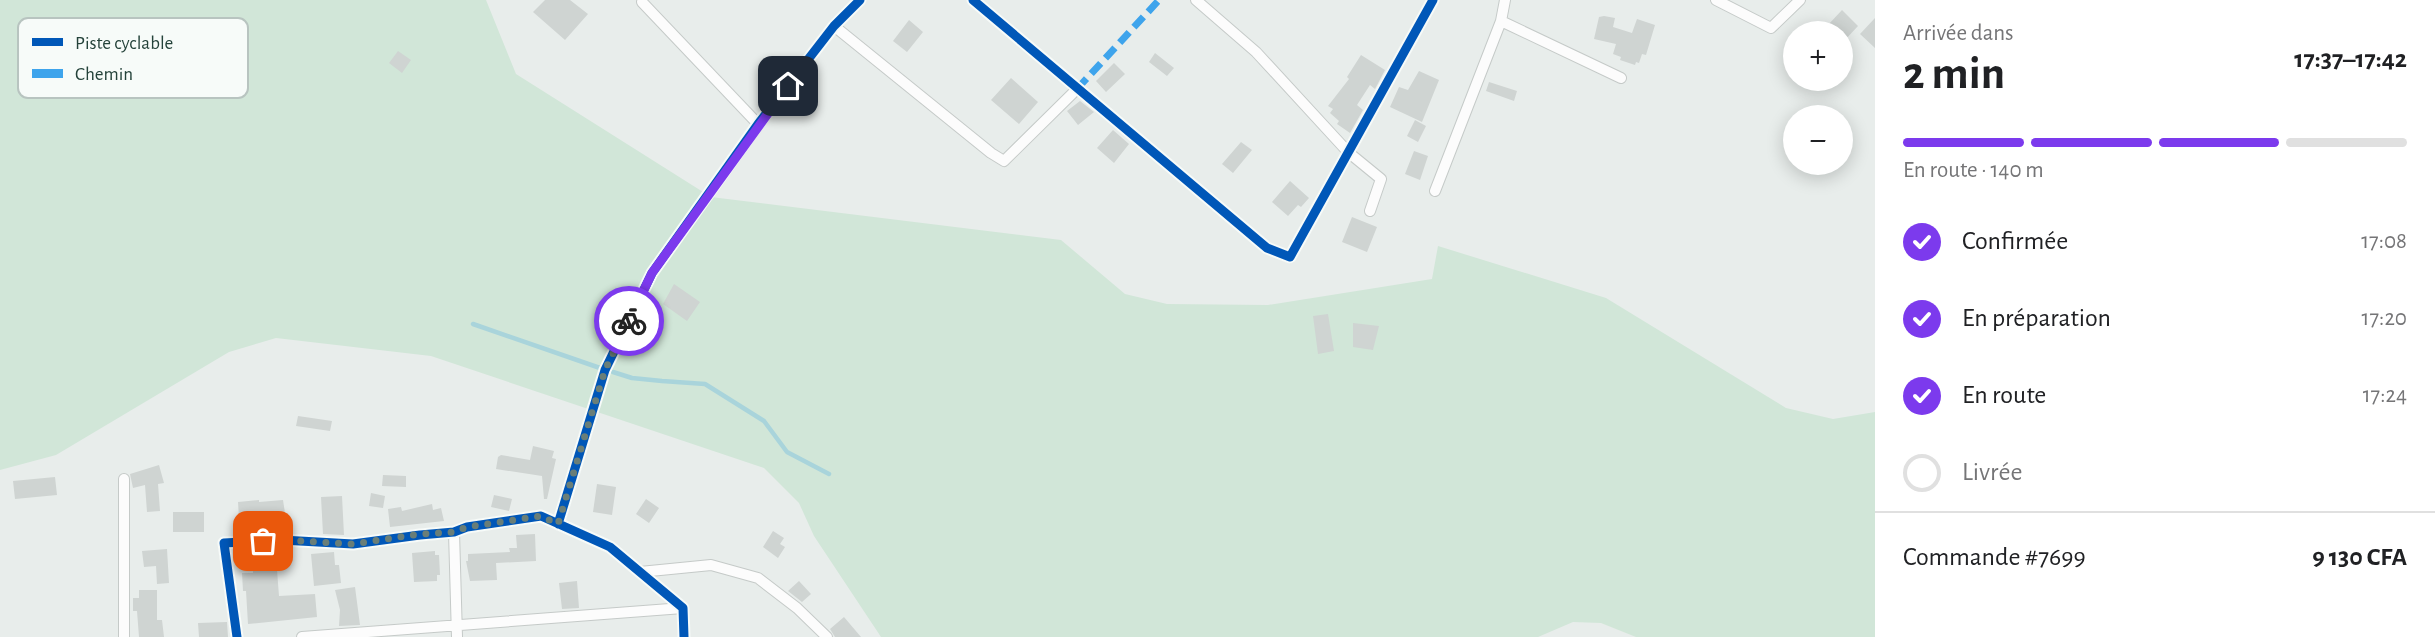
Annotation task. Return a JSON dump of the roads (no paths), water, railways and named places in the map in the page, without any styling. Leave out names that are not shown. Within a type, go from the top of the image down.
[{"type":"street","points":[[558,524],[605,370],[652,273],[758,124],[834,26],[860,0]]},
{"type":"street","points":[[973,0],[1267,248],[1290,257],[1433,0]]},
{"type":"street","points":[[1196,0],[1256,52],[1348,152],[1381,179],[1370,211]]},
{"type":"street","points":[[1435,191],[1501,22],[1505,0]]},
{"type":"street","points":[[1716,0],[1771,29],[1800,0]]},
{"type":"street","points":[[643,1],[758,124]]},
{"type":"street","points":[[1501,22],[1621,78]]},
{"type":"street","points":[[834,26],[1004,161],[1077,89]]},
{"type":"street","points":[[124,479],[124,637]]},
{"type":"street","points":[[237,637],[224,543],[282,540],[353,544],[454,532],[467,527],[541,516],[610,547],[683,608],[684,637]]},
{"type":"street","points":[[454,532],[457,631]]},
{"type":"street","points":[[640,572],[711,565],[758,578],[797,608],[827,637]]},
{"type":"street","points":[[302,637],[457,631],[683,608]]},
{"type":"waterway","points":[[473,324],[600,368]]},
{"type":"waterway","points":[[613,372],[632,378],[705,384],[764,421],[787,452],[829,474]]}]
